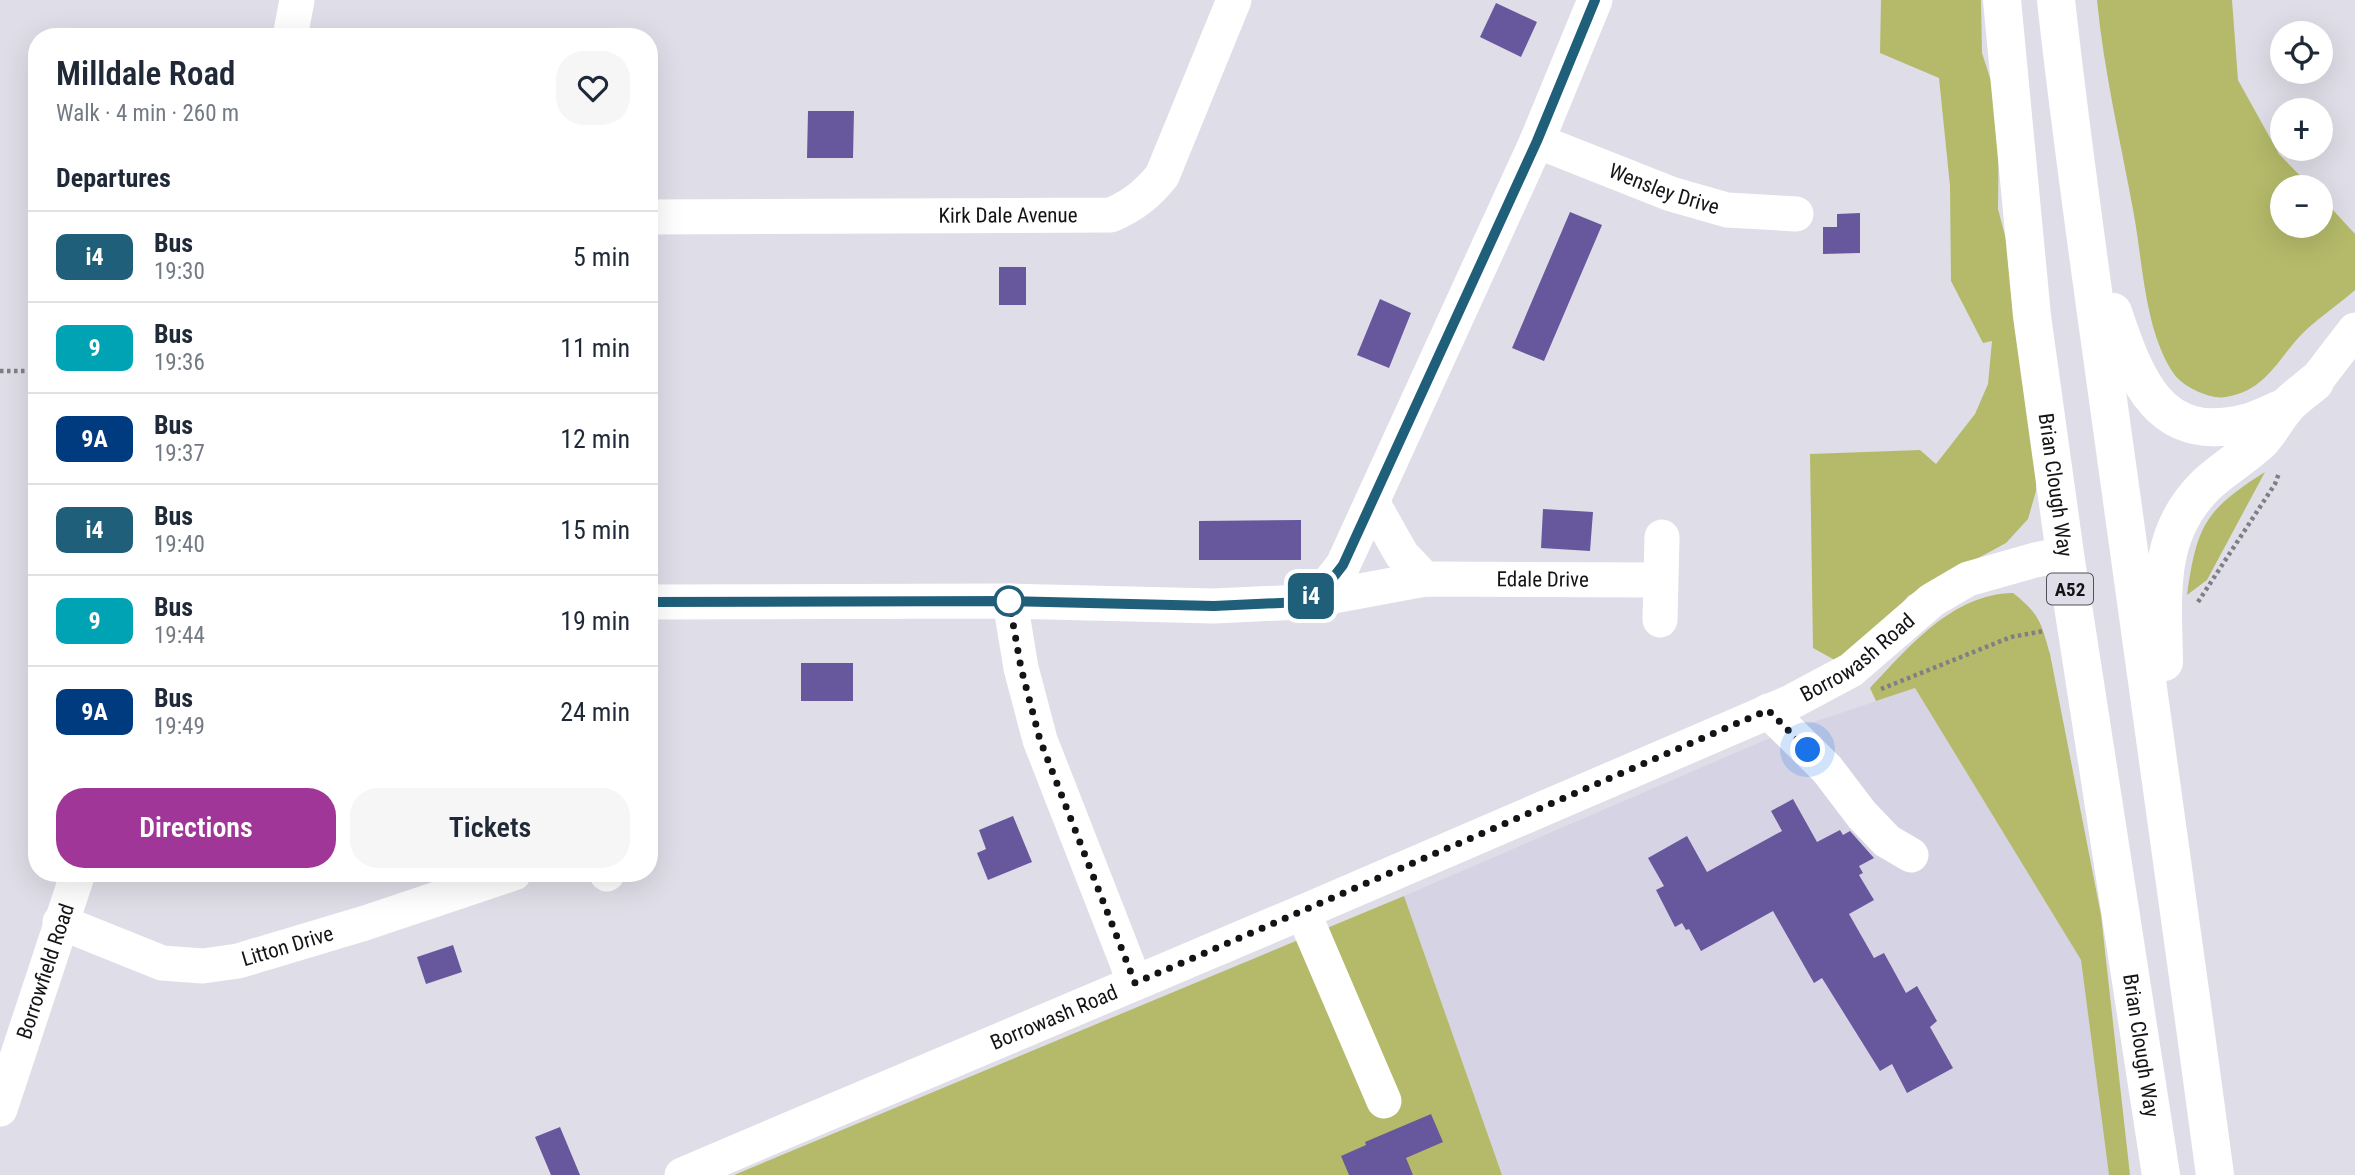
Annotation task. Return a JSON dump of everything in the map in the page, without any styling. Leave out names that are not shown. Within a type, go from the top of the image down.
[{"type":"highway","name":"Brian Clough Way","points":[[2003,0],[2032,316],[2064,554],[2161,1175]]},
{"type":"highway","points":[[2056,0],[2082,221],[2215,1175]]},
{"type":"highway","points":[[2082,221],[2127,356],[2146,392],[2162,409],[2188,425],[2213,427],[2246,423],[2286,407]]},
{"type":"highway","points":[[2182,926],[2164,676],[2164,578],[2167,556],[2179,520],[2191,502],[2207,484],[2260,441],[2286,407],[2315,382]]},
{"type":"street","points":[[292,28],[297,0]]},
{"type":"street","name":"Kirk Dale Avenue","points":[[658,217],[1111,215],[1132,206],[1148,193],[1162,176],[1234,0]]},
{"type":"street","points":[[1301,602],[1329,583],[1343,565],[1537,141],[1595,0]]},
{"type":"street","name":"Wensley Drive","points":[[1537,141],[1671,194],[1727,211],[1796,214]]},
{"type":"street","points":[[2315,382],[2355,330]]},
{"type":"street","points":[[1372,502],[1402,555],[1425,579]]},
{"type":"street","points":[[1660,621],[1661,537]]},
{"type":"street","name":"Borrowash Road","points":[[682,1175],[1791,702],[1851,670],[1932,600],[1968,579],[2064,554]]},
{"type":"street","name":"Edale Drive","points":[[658,602],[1010,601],[1214,606],[1301,602],[1425,579],[1660,580]]},
{"type":"street","points":[[1010,601],[1021,668],[1040,740],[1135,983]]},
{"type":"street","points":[[1768,710],[1827,769],[1862,815],[1887,841],[1911,855]]},
{"type":"street","name":"Borrowfield Road","points":[[0,1109],[75,882]]},
{"type":"street","name":"Litton Drive","points":[[60,922],[162,962],[216,965],[238,961],[365,923],[487,882]]},
{"type":"street","points":[[1303,912],[1384,1101]]},
{"type":"path","points":[[0,371],[28,371]]},
{"type":"path","points":[[2194,608],[2275,484]]},
{"type":"path","points":[[1875,692],[2011,637],[2054,629]]},
{"type":"shaded area","points":[[1915,688],[2081,960],[2109,1175],[1502,1175],[1404,896],[1781,733]]},
{"type":"green space","points":[[1881,0],[1981,0],[1982,53],[1999,106],[1998,209],[2013,266],[2036,455],[2036,491],[2028,519],[2006,543],[1908,596],[1882,630],[1840,663],[1813,648],[1810,454],[1920,450],[1936,464],[1975,414],[1988,384],[1992,341],[1983,343],[1951,281],[1950,186],[1939,78],[1880,53]]},
{"type":"green space","points":[[2097,0],[2232,0],[2238,80],[2270,138],[2270,161],[2286,161],[2299,175],[2270,175],[2270,238],[2333,238],[2333,210],[2355,234],[2355,290],[2305,331],[2262,380],[2240,393],[2220,397],[2198,392],[2178,379],[2164,357],[2146,298]]},
{"type":"green space","points":[[2265,472],[2207,580],[2187,595],[2195,552],[2207,522],[2229,497]]},
{"type":"green space","points":[[2013,593],[2029,607],[2038,620],[2050,654],[2101,915],[2130,1175],[2109,1175],[2081,960],[1915,688],[1876,701],[1870,688],[1916,640],[1951,613],[1991,596]]},
{"type":"green space","points":[[1404,896],[1502,1175],[734,1175]]},
{"type":"building","points":[[1496,3],[1537,22],[1521,57],[1480,37]]},
{"type":"building","points":[[808,111],[854,111],[853,158],[807,158]]},
{"type":"building","points":[[1570,212],[1602,225],[1544,361],[1512,348]]},
{"type":"building","points":[[1860,213],[1860,253],[1823,254],[1823,227],[1837,227],[1837,214]]},
{"type":"building","points":[[999,267],[1026,267],[1026,305],[999,305]]},
{"type":"building","points":[[1380,299],[1411,313],[1389,368],[1357,355]]},
{"type":"building","points":[[1543,509],[1593,512],[1590,551],[1541,548]]},
{"type":"building","points":[[1301,520],[1301,560],[1199,560],[1199,521]]},
{"type":"building","points":[[801,663],[853,663],[853,701],[801,701]]},
{"type":"building","points":[[1793,799],[1817,842],[1840,830],[1843,835],[1850,831],[1874,858],[1859,866],[1863,873],[1859,875],[1874,900],[1849,914],[1874,958],[1884,953],[1906,993],[1917,986],[1937,1021],[1930,1027],[1953,1068],[1907,1093],[1892,1064],[1880,1071],[1822,978],[1814,983],[1773,911],[1701,951],[1689,929],[1686,930],[1682,923],[1675,927],[1656,890],[1664,886],[1648,858],[1687,836],[1707,872],[1782,831],[1771,811]]},
{"type":"building","points":[[1013,816],[1032,862],[988,880],[977,853],[986,849],[979,830]]},
{"type":"building","points":[[453,945],[462,972],[426,984],[417,957]]},
{"type":"building","points":[[1431,1114],[1443,1142],[1406,1158],[1413,1175],[1349,1175],[1341,1156],[1366,1145],[1365,1142]]},
{"type":"building","points":[[560,1127],[580,1175],[551,1175],[535,1137]]},
{"type":"bus line","name":"i4","points":[[658,602],[1010,601],[1214,606],[1301,602],[1329,583],[1343,565],[1537,141],[1595,0]]},
{"type":"route","points":[[1009,601],[1021,668],[1040,740],[1135,983],[1768,710],[1808,750]]}]
